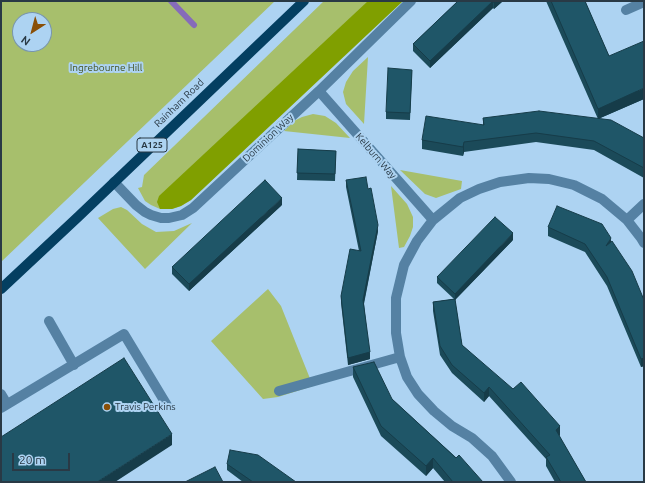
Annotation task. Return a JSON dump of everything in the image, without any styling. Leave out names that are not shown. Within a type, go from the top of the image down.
[{"type":"main road","name":"Rainham Road","points":[[1,289],[304,1]]},
{"type":"street","name":"Dominion Way","points":[[114,182],[144,212],[161,218],[182,215],[193,208],[319,91],[411,1]]},
{"type":"street","points":[[626,10],[644,2]]},
{"type":"street","name":"Kelburn Way","points":[[319,91],[433,220]]},
{"type":"street","points":[[511,482],[492,456],[472,438],[452,426],[434,411],[418,394],[406,377],[400,357],[396,333],[396,298],[404,264],[416,241],[433,220],[460,198],[479,189],[500,182],[529,178],[549,179],[574,185],[602,199],[627,220],[644,243]]},
{"type":"street","points":[[627,220],[644,204]]},
{"type":"street","points":[[49,321],[74,364]]},
{"type":"street","points":[[1,394],[4,406],[124,334],[168,407]]},
{"type":"street","points":[[279,391],[400,357]]},
{"type":"green space","name":"Ingrebourne Hill","points":[[1,1],[275,1],[1,262]]},
{"type":"green space","points":[[324,1],[403,1],[191,200],[172,209],[160,209],[145,201],[138,188],[142,187],[144,175]]},
{"type":"green space","points":[[368,1],[403,1],[191,200],[172,209],[160,209],[157,202],[159,196]]},
{"type":"green space","points":[[368,57],[364,124],[346,104],[343,92],[346,82],[353,71]]},
{"type":"green space","points":[[313,114],[325,116],[336,123],[350,138],[284,131],[294,121]]},
{"type":"green space","points":[[400,170],[462,181],[461,189],[436,198],[425,194]]},
{"type":"green space","points":[[391,186],[407,204],[413,217],[413,227],[410,236],[404,247],[399,248]]},
{"type":"green space","points":[[121,207],[127,210],[142,224],[156,232],[174,231],[192,223],[145,269],[98,218],[113,209]]},
{"type":"green space","points":[[268,289],[281,306],[313,386],[278,397],[263,399],[211,341]]},
{"type":"building","points":[[458,1],[493,1],[430,61],[413,44]]},
{"type":"building","points":[[551,1],[585,1],[609,56],[644,41],[644,88],[598,109]]},
{"type":"building","points":[[388,68],[412,70],[410,113],[386,112]]},
{"type":"building","points":[[539,111],[611,120],[644,138],[644,168],[594,141],[536,133],[464,142],[463,147],[422,140],[426,116],[484,125],[483,118]]},
{"type":"building","points":[[298,149],[336,151],[335,174],[297,173]]},
{"type":"building","points":[[366,177],[368,189],[371,188],[378,225],[363,300],[370,352],[348,358],[341,296],[350,249],[361,251],[346,180]]},
{"type":"building","points":[[265,180],[282,198],[189,284],[172,267]]},
{"type":"building","points":[[557,206],[602,224],[611,238],[606,246],[612,241],[632,271],[644,300],[644,358],[641,359],[607,277],[585,244],[548,227]]},
{"type":"building","points":[[495,217],[513,233],[455,294],[437,277]]},
{"type":"building","points":[[455,299],[462,345],[513,389],[521,382],[560,426],[556,430],[586,482],[561,482],[546,457],[550,455],[489,387],[484,393],[452,365],[440,346],[433,302]]},
{"type":"building","name":"Travis Perkins","points":[[124,358],[172,434],[97,482],[1,482],[1,437]]},
{"type":"building","points":[[374,362],[392,399],[456,458],[459,455],[483,482],[453,482],[433,458],[426,466],[381,426],[353,367]]},
{"type":"building","points":[[230,450],[258,455],[296,482],[253,482],[227,464]]},
{"type":"building","points":[[215,467],[223,482],[185,482]]},
{"type":"waterway","points":[[171,1],[194,25]]},
{"type":"place","name":"Travis Perkins","points":[[107,407]]}]
